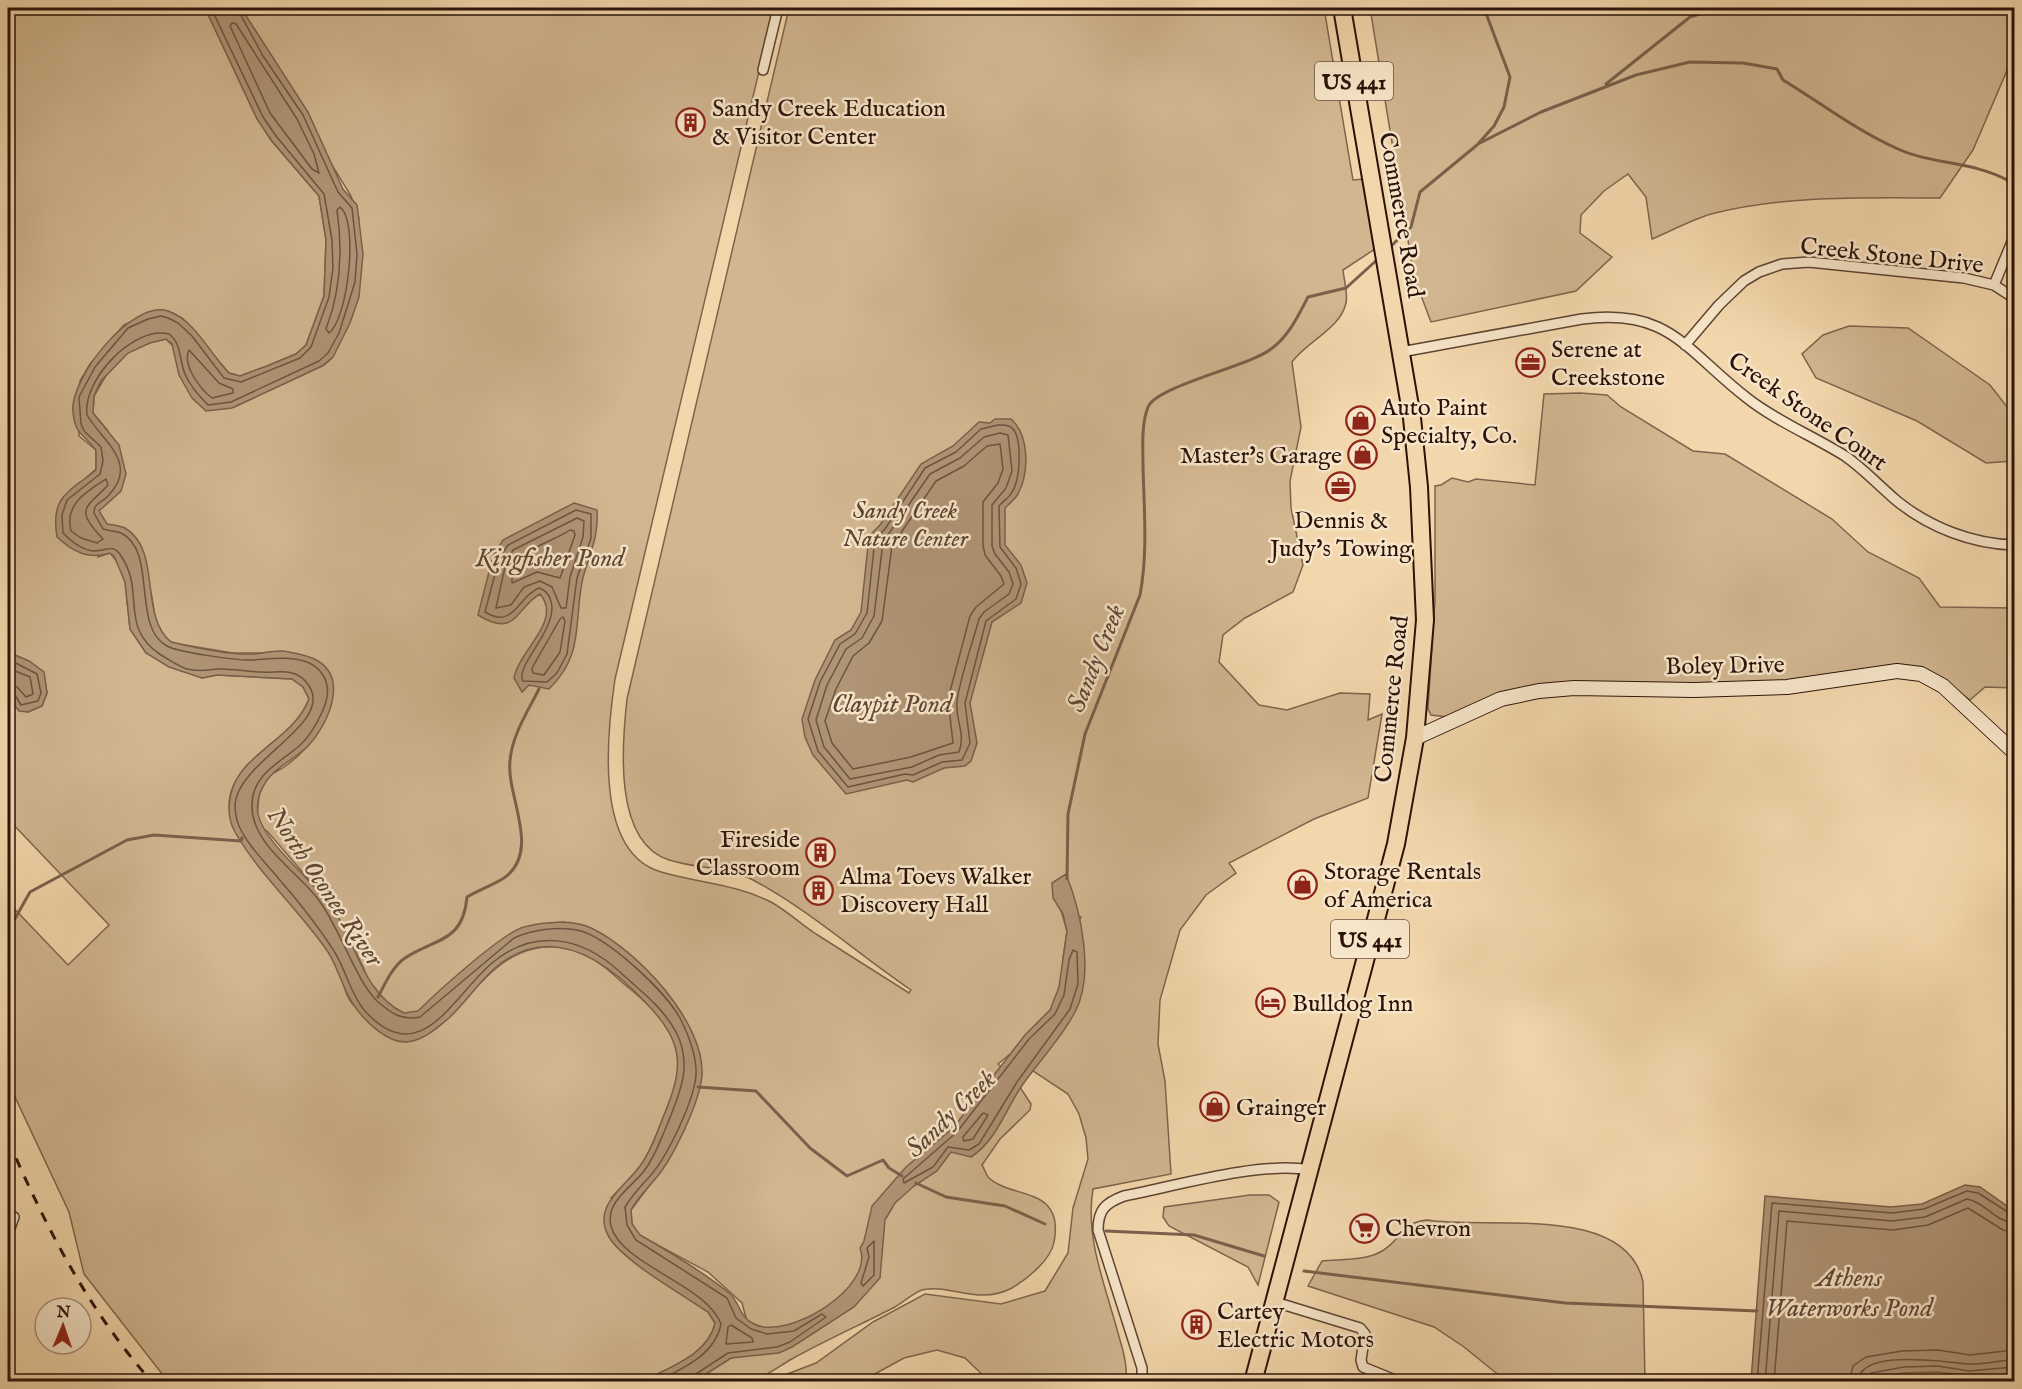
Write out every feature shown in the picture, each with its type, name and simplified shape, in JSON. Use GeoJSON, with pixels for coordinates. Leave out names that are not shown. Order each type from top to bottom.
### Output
{"type":"FeatureCollection","features":[{"type":"Feature","properties":{"kind":"highway","name":"Commerce Road"},"geometry":{"type":"LineString","coordinates":[[1253,1382],[1396,844],[1415,738],[1425,620],[1423,546],[1414,435],[1342,8]]}},
{"type":"Feature","properties":{"kind":"highway"},"geometry":{"type":"LineString","coordinates":[[1260,1357],[1264,1382]]}},
{"type":"Feature","properties":{"kind":"street"},"geometry":{"type":"LineString","coordinates":[[763,70],[778,8]]}},
{"type":"Feature","properties":{"kind":"street"},"geometry":{"type":"LineString","coordinates":[[1994,285],[2014,237]]}},
{"type":"Feature","properties":{"kind":"street","name":"Creek Stone Drive"},"geometry":{"type":"LineString","coordinates":[[1685,345],[1719,305],[1744,281],[1759,272],[1782,264],[1809,262],[1965,278],[1994,285],[2014,298]]}},
{"type":"Feature","properties":{"kind":"street","name":"Creek Stone Court"},"geometry":{"type":"LineString","coordinates":[[1401,352],[1611,316],[1644,320],[1662,328],[1685,345],[1746,398],[1844,456],[1912,512],[1962,536],[2014,544]]}},
{"type":"Feature","properties":{"kind":"street","name":"Boley Drive"},"geometry":{"type":"LineString","coordinates":[[1415,738],[1501,699],[1539,690],[1574,688],[1694,690],[1788,687],[1897,670],[1921,674],[1943,686],[2014,752]]}},
{"type":"Feature","properties":{"kind":"street"},"geometry":{"type":"LineString","coordinates":[[1142,1382],[1142,1368],[1098,1230],[1098,1219],[1105,1206],[1124,1196],[1261,1170],[1286,1166],[1309,1170]]}},
{"type":"Feature","properties":{"kind":"street"},"geometry":{"type":"LineString","coordinates":[[8,1234],[14,1217]]}},
{"type":"Feature","properties":{"kind":"street"},"geometry":{"type":"LineString","coordinates":[[1275,1302],[1360,1328],[1365,1334],[1361,1360],[1363,1367],[1400,1382]]}},
{"type":"Feature","properties":{"kind":"green space"},"geometry":{"type":"Polygon","coordinates":[[[8,8],[205,8],[258,119],[271,140],[319,196],[326,240],[324,296],[306,345],[296,354],[240,376],[229,373],[182,318],[161,310],[124,325],[90,364],[80,381],[79,436],[96,450],[96,469],[87,477],[98,557],[110,553],[119,564],[125,582],[130,629],[146,653],[202,678],[217,675],[292,679],[303,687],[309,699],[302,713],[237,778],[231,792],[230,812],[237,832],[250,853],[334,945],[347,995],[361,1012],[406,1042],[425,1034],[441,1023],[483,980],[514,956],[533,949],[556,947],[577,951],[597,961],[646,1002],[662,1020],[670,1034],[678,1059],[678,1071],[672,1096],[646,1157],[636,1172],[611,1198],[630,1258],[708,1312],[715,1323],[733,1337],[658,1381],[157,1381],[163,1375],[84,1274],[69,1212],[8,1082],[8,902],[68,965],[109,925],[8,819],[8,697],[14,706],[28,712],[42,706],[47,693],[45,683],[8,652],[8,8]]]}},
{"type":"Feature","properties":{"kind":"green space","name":"Sandy Creek Nature Center"},"geometry":{"type":"Polygon","coordinates":[[[236,8],[774,8],[615,679],[609,729],[610,788],[614,816],[624,841],[639,860],[661,872],[730,887],[771,902],[816,934],[909,993],[911,990],[814,918],[753,880],[732,872],[669,860],[651,850],[638,834],[625,790],[623,765],[627,699],[789,8],[1324,8],[1353,180],[1364,179],[1375,249],[1343,270],[1347,295],[1343,312],[1292,362],[1301,427],[1290,481],[1291,508],[1303,565],[1293,592],[1245,618],[1223,635],[1219,662],[1259,705],[1287,710],[1340,693],[1370,694],[1368,720],[1382,714],[1368,798],[1314,819],[1229,863],[1236,873],[1206,895],[1180,930],[1160,1000],[1158,1044],[1165,1081],[1171,1174],[1093,1189],[1091,1207],[1097,1259],[1124,1354],[1126,1381],[989,1381],[965,1358],[937,1350],[904,1358],[862,1381],[769,1381],[816,1363],[873,1322],[925,1294],[1001,1304],[1045,1291],[1068,1253],[1073,1208],[1088,1159],[1086,1138],[1079,1114],[1068,1094],[1009,1055],[998,1064],[1014,1078],[1031,1104],[1030,1110],[1000,1139],[982,1165],[988,1177],[998,1184],[1044,1202],[1052,1211],[1055,1224],[1054,1242],[1043,1262],[1018,1284],[999,1293],[976,1295],[943,1289],[922,1290],[895,1307],[755,1380],[695,1381],[753,1344],[742,1303],[708,1272],[639,1235],[632,1224],[631,1210],[652,1182],[698,1092],[702,1074],[666,991],[625,952],[564,922],[533,926],[433,1007],[396,1029],[377,1022],[364,969],[343,925],[328,902],[268,832],[256,824],[261,778],[284,767],[305,748],[321,726],[327,701],[264,653],[233,653],[171,642],[163,635],[156,622],[151,592],[103,523],[86,506],[108,431],[93,413],[94,396],[122,348],[166,339],[234,407],[324,365],[332,358],[359,218],[351,196],[236,8]],[[1060,907],[1067,931],[1063,958],[1081,917],[1060,907]]]}},
{"type":"Feature","properties":{"kind":"green space"},"geometry":{"type":"Polygon","coordinates":[[[1370,8],[2014,8],[2014,54],[1973,150],[1940,198],[1825,199],[1768,203],[1711,214],[1652,239],[1646,197],[1628,174],[1604,191],[1581,215],[1580,233],[1612,257],[1576,291],[1431,322],[1414,277],[1370,8]]]}},
{"type":"Feature","properties":{"kind":"green space"},"geometry":{"type":"Polygon","coordinates":[[[1849,326],[1908,328],[1990,385],[2008,408],[2014,424],[2013,461],[1986,463],[1917,421],[1816,378],[1802,354],[1823,335],[1849,326]]]}},
{"type":"Feature","properties":{"kind":"green space"},"geometry":{"type":"Polygon","coordinates":[[[1544,394],[1607,395],[1621,407],[1693,451],[1725,454],[1832,519],[1868,552],[1919,578],[1940,607],[2014,608],[2014,688],[1985,687],[1970,700],[1934,673],[1758,684],[1599,682],[1448,717],[1431,715],[1428,709],[1435,600],[1435,486],[1452,478],[1468,482],[1476,479],[1535,485],[1544,394]]]}},
{"type":"Feature","properties":{"kind":"green space"},"geometry":{"type":"Polygon","coordinates":[[[1250,1195],[1269,1195],[1279,1202],[1258,1285],[1248,1267],[1169,1226],[1163,1217],[1164,1207],[1250,1195]]]}},
{"type":"Feature","properties":{"kind":"green space"},"geometry":{"type":"Polygon","coordinates":[[[1427,1220],[1551,1225],[1583,1230],[1610,1240],[1631,1257],[1643,1282],[1645,1381],[1506,1381],[1464,1347],[1434,1327],[1308,1286],[1322,1261],[1361,1258],[1376,1254],[1394,1242],[1411,1224],[1427,1220]]]}},
{"type":"Feature","properties":{"kind":"water"},"geometry":{"type":"Polygon","coordinates":[[[205,8],[241,8],[308,112],[343,189],[357,205],[363,254],[359,297],[350,323],[333,357],[322,366],[232,408],[206,411],[192,398],[179,375],[172,344],[166,339],[128,353],[101,381],[94,396],[93,413],[119,445],[126,474],[121,491],[99,511],[107,524],[125,528],[137,538],[148,567],[155,616],[161,630],[171,642],[242,654],[283,651],[301,654],[318,661],[327,669],[334,691],[328,715],[309,745],[267,780],[259,796],[258,814],[269,837],[279,850],[334,910],[362,967],[379,994],[390,1005],[404,1013],[418,1011],[470,964],[501,940],[514,931],[540,924],[567,922],[584,925],[609,938],[628,952],[647,970],[680,1011],[700,1054],[702,1075],[685,1129],[663,1169],[631,1210],[632,1224],[640,1235],[686,1262],[729,1293],[749,1321],[769,1327],[787,1325],[806,1318],[842,1294],[854,1279],[861,1263],[860,1248],[864,1241],[872,1206],[906,1167],[953,1128],[1025,1035],[1050,1010],[1059,987],[1067,931],[1063,914],[1053,898],[1052,883],[1066,874],[1077,906],[1084,943],[1084,980],[1075,1012],[1021,1087],[987,1143],[971,1157],[951,1152],[937,1171],[914,1186],[895,1203],[885,1220],[880,1278],[854,1307],[779,1353],[731,1358],[695,1381],[643,1381],[696,1352],[711,1334],[715,1323],[708,1312],[654,1277],[627,1256],[609,1237],[605,1226],[604,1216],[607,1206],[647,1155],[669,1102],[677,1072],[675,1045],[669,1032],[646,1003],[613,973],[595,961],[576,952],[556,947],[536,948],[516,954],[495,968],[449,1018],[417,1040],[405,1042],[392,1039],[373,1027],[354,1005],[328,952],[244,847],[230,818],[230,798],[237,779],[245,767],[292,725],[302,713],[309,699],[303,687],[292,679],[217,675],[202,678],[169,667],[146,653],[130,629],[125,582],[114,556],[110,553],[95,556],[82,553],[69,547],[57,537],[56,512],[59,504],[70,490],[96,470],[96,450],[81,434],[74,420],[74,398],[92,362],[121,329],[137,317],[153,311],[168,311],[178,315],[194,330],[229,373],[240,376],[296,354],[306,345],[324,296],[326,240],[319,196],[271,140],[257,119],[205,8]]]}},
{"type":"Feature","properties":{"kind":"water","name":"Claypit Pond"},"geometry":{"type":"Polygon","coordinates":[[[995,419],[1011,419],[1022,435],[1026,455],[1022,485],[1017,496],[1005,508],[1005,545],[1021,565],[1027,583],[1021,603],[992,622],[970,703],[977,743],[971,761],[965,766],[944,768],[913,782],[907,780],[846,794],[813,755],[805,737],[802,719],[815,680],[835,640],[851,630],[861,612],[869,536],[880,525],[921,464],[953,446],[979,422],[990,423],[995,419]]]}},
{"type":"Feature","properties":{"kind":"water","name":"Kingfisher Pond"},"geometry":{"type":"Polygon","coordinates":[[[574,503],[597,510],[597,521],[595,539],[582,582],[573,651],[568,664],[549,689],[529,685],[522,692],[514,678],[517,667],[538,636],[546,615],[546,604],[540,594],[515,618],[501,624],[478,615],[493,556],[503,540],[574,503]]]}},
{"type":"Feature","properties":{"kind":"water"},"geometry":{"type":"Polygon","coordinates":[[[8,652],[29,661],[44,672],[47,693],[42,706],[28,712],[19,711],[8,697],[8,652]]]}},
{"type":"Feature","properties":{"kind":"water","name":"Athens Waterworks Pond"},"geometry":{"type":"Polygon","coordinates":[[[1965,1185],[1980,1187],[2014,1211],[2014,1373],[1983,1377],[1937,1372],[1904,1373],[1872,1378],[1868,1382],[1751,1381],[1765,1196],[1891,1207],[1922,1204],[1965,1185]]]}},
{"type":"Feature","properties":{"kind":"waterway","name":"Sandy Creek"},"geometry":{"type":"LineString","coordinates":[[1389,248],[1411,227],[1420,192],[1477,145],[1494,126],[1504,107],[1510,77],[1484,8]]}},
{"type":"Feature","properties":{"kind":"waterway"},"geometry":{"type":"LineString","coordinates":[[1606,84],[1690,17],[1719,8]]}},
{"type":"Feature","properties":{"kind":"waterway"},"geometry":{"type":"LineString","coordinates":[[1478,144],[1541,112],[1636,75],[1690,62],[1743,63],[1777,69],[1783,80],[1854,125],[1898,149],[1925,158],[1982,170],[2009,181]]}},
{"type":"Feature","properties":{"kind":"waterway","name":"Sandy Creek"},"geometry":{"type":"LineString","coordinates":[[1067,879],[1068,814],[1085,734],[1140,595],[1145,547],[1143,437],[1148,407],[1155,399],[1168,391],[1260,356],[1271,349],[1288,332],[1308,297],[1346,288],[1378,259]]}},
{"type":"Feature","properties":{"kind":"waterway","name":"North Oconee River"},"geometry":{"type":"LineString","coordinates":[[378,997],[389,976],[400,962],[454,931],[460,923],[467,897],[504,878],[515,867],[522,838],[510,775],[511,751],[517,733],[539,689]]}},
{"type":"Feature","properties":{"kind":"waterway"},"geometry":{"type":"LineString","coordinates":[[8,931],[30,892],[127,840],[154,835],[241,841],[242,838]]}},
{"type":"Feature","properties":{"kind":"waterway"},"geometry":{"type":"LineString","coordinates":[[698,1087],[756,1091],[810,1148],[847,1176],[883,1160],[889,1168],[902,1176]]}},
{"type":"Feature","properties":{"kind":"waterway"},"geometry":{"type":"LineString","coordinates":[[916,1183],[946,1197],[1005,1206],[1045,1224]]}},
{"type":"Feature","properties":{"kind":"waterway"},"geometry":{"type":"LineString","coordinates":[[1106,1231],[1194,1235],[1264,1256]]}},
{"type":"Feature","properties":{"kind":"waterway"},"geometry":{"type":"LineString","coordinates":[[1304,1271],[1565,1303],[1757,1311]]}},
{"type":"Feature","properties":{"kind":"railway"},"geometry":{"type":"LineString","coordinates":[[8,1140],[70,1267],[108,1326],[152,1382]]}},
{"type":"Feature","properties":{"kind":"place","name":"Sandy Creek Education & Visitor Center"},"geometry":{"type":"Point","coordinates":[691,122]}},
{"type":"Feature","properties":{"kind":"place","name":"Serene at Creekstone"},"geometry":{"type":"Point","coordinates":[1530,363]}},
{"type":"Feature","properties":{"kind":"place","name":"Auto Paint Specialty, Co."},"geometry":{"type":"Point","coordinates":[1360,421]}},
{"type":"Feature","properties":{"kind":"place","name":"Master's Garage"},"geometry":{"type":"Point","coordinates":[1363,455]}},
{"type":"Feature","properties":{"kind":"place","name":"Dennis & Judy's Towing"},"geometry":{"type":"Point","coordinates":[1341,487]}},
{"type":"Feature","properties":{"kind":"place","name":"Fireside Classroom"},"geometry":{"type":"Point","coordinates":[821,853]}},
{"type":"Feature","properties":{"kind":"place","name":"Storage Rentals of America"},"geometry":{"type":"Point","coordinates":[1303,885]}},
{"type":"Feature","properties":{"kind":"place","name":"Alma Toevs Walker Discovery Hall"},"geometry":{"type":"Point","coordinates":[819,890]}},
{"type":"Feature","properties":{"kind":"place","name":"Bulldog Inn"},"geometry":{"type":"Point","coordinates":[1271,1003]}},
{"type":"Feature","properties":{"kind":"place","name":"Grainger"},"geometry":{"type":"Point","coordinates":[1215,1107]}},
{"type":"Feature","properties":{"kind":"place","name":"Chevron"},"geometry":{"type":"Point","coordinates":[1364,1228]}},
{"type":"Feature","properties":{"kind":"place","name":"Cartey Electric Motors"},"geometry":{"type":"Point","coordinates":[1196,1325]}}]}
